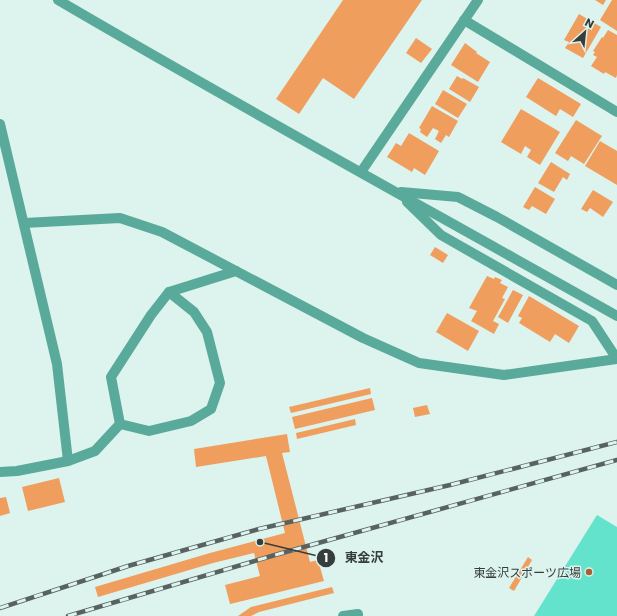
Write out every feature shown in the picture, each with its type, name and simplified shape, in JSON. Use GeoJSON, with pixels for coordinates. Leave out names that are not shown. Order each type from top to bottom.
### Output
{"type":"FeatureCollection","features":[{"type":"Feature","properties":{"kind":"street"},"geometry":{"type":"LineString","coordinates":[[58,0],[177,70],[617,316]]}},
{"type":"Feature","properties":{"kind":"street"},"geometry":{"type":"LineString","coordinates":[[361,172],[478,0]]}},
{"type":"Feature","properties":{"kind":"street"},"geometry":{"type":"LineString","coordinates":[[464,20],[617,112]]}},
{"type":"Feature","properties":{"kind":"street"},"geometry":{"type":"LineString","coordinates":[[0,124],[57,364],[68,461]]}},
{"type":"Feature","properties":{"kind":"street"},"geometry":{"type":"LineString","coordinates":[[397,192],[458,197],[497,217],[617,285]]}},
{"type":"Feature","properties":{"kind":"street"},"geometry":{"type":"LineString","coordinates":[[24,223],[120,218],[162,232],[363,338],[419,363],[504,375],[617,359],[592,321],[441,235],[397,192]]}},
{"type":"Feature","properties":{"kind":"street"},"geometry":{"type":"LineString","coordinates":[[120,424],[110,377],[151,315],[169,292],[236,271]]}},
{"type":"Feature","properties":{"kind":"street"},"geometry":{"type":"LineString","coordinates":[[120,424],[149,431],[191,422],[211,409],[220,383],[207,332],[194,312],[169,292]]}},
{"type":"Feature","properties":{"kind":"street"},"geometry":{"type":"LineString","coordinates":[[0,472],[17,471],[68,461],[95,452],[120,424]]}},
{"type":"Feature","properties":{"kind":"street"},"geometry":{"type":"LineString","coordinates":[[343,616],[358,614],[358,616]]}},
{"type":"Feature","properties":{"kind":"green space","name":"東金沢スポーツ広場"},"geometry":{"type":"Polygon","coordinates":[[[597,515],[617,527],[617,616],[534,616],[597,515]]]}},
{"type":"Feature","properties":{"kind":"building"},"geometry":{"type":"Polygon","coordinates":[[[343,0],[422,0],[354,99],[323,78],[299,114],[276,99],[343,0]]]}},
{"type":"Feature","properties":{"kind":"building"},"geometry":{"type":"Polygon","coordinates":[[[595,0],[606,0],[603,5],[595,0]]]}},
{"type":"Feature","properties":{"kind":"building"},"geometry":{"type":"Polygon","coordinates":[[[612,0],[617,0],[617,31],[600,20],[612,0]]]}},
{"type":"Feature","properties":{"kind":"building"},"geometry":{"type":"Polygon","coordinates":[[[579,14],[601,27],[583,58],[565,48],[569,42],[564,40],[579,14]]]}},
{"type":"Feature","properties":{"kind":"building"},"geometry":{"type":"Polygon","coordinates":[[[608,30],[617,35],[616,78],[605,72],[604,74],[591,66],[597,57],[593,55],[595,52],[593,51],[608,30]]]}},
{"type":"Feature","properties":{"kind":"building"},"geometry":{"type":"Polygon","coordinates":[[[416,38],[432,49],[421,63],[406,53],[416,38]]]}},
{"type":"Feature","properties":{"kind":"building"},"geometry":{"type":"Polygon","coordinates":[[[465,43],[477,52],[476,53],[490,62],[478,82],[451,65],[465,43]]]}},
{"type":"Feature","properties":{"kind":"building"},"geometry":{"type":"Polygon","coordinates":[[[457,76],[479,87],[470,102],[449,89],[457,76]]]}},
{"type":"Feature","properties":{"kind":"building"},"geometry":{"type":"Polygon","coordinates":[[[538,78],[581,104],[573,117],[560,109],[556,116],[526,97],[538,78]]]}},
{"type":"Feature","properties":{"kind":"building"},"geometry":{"type":"Polygon","coordinates":[[[443,90],[467,104],[458,118],[435,104],[443,90]]]}},
{"type":"Feature","properties":{"kind":"building"},"geometry":{"type":"Polygon","coordinates":[[[432,106],[458,121],[449,137],[446,135],[441,143],[435,139],[439,131],[433,128],[427,137],[420,132],[421,129],[419,128],[432,106]]]}},
{"type":"Feature","properties":{"kind":"building"},"geometry":{"type":"Polygon","coordinates":[[[521,109],[560,132],[540,165],[527,157],[531,150],[525,146],[521,154],[501,142],[521,109]]]}},
{"type":"Feature","properties":{"kind":"building"},"geometry":{"type":"Polygon","coordinates":[[[576,120],[602,136],[584,164],[571,156],[568,161],[555,153],[576,120]]]}},
{"type":"Feature","properties":{"kind":"building"},"geometry":{"type":"Polygon","coordinates":[[[409,133],[439,151],[425,175],[414,168],[412,172],[387,157],[396,143],[401,146],[409,133]]]}},
{"type":"Feature","properties":{"kind":"building"},"geometry":{"type":"Polygon","coordinates":[[[600,141],[617,151],[617,185],[585,166],[600,141]]]}},
{"type":"Feature","properties":{"kind":"building"},"geometry":{"type":"Polygon","coordinates":[[[551,162],[570,174],[567,180],[563,177],[554,192],[538,183],[551,162]]]}},
{"type":"Feature","properties":{"kind":"building"},"geometry":{"type":"Polygon","coordinates":[[[535,187],[555,199],[546,214],[532,206],[529,210],[523,207],[535,187]]]}},
{"type":"Feature","properties":{"kind":"building"},"geometry":{"type":"Polygon","coordinates":[[[593,190],[613,202],[603,217],[590,208],[587,212],[581,209],[593,190]]]}},
{"type":"Feature","properties":{"kind":"building"},"geometry":{"type":"Polygon","coordinates":[[[435,247],[448,255],[443,263],[430,255],[435,247]]]}},
{"type":"Feature","properties":{"kind":"building"},"geometry":{"type":"Polygon","coordinates":[[[487,276],[502,280],[500,283],[508,287],[502,298],[505,299],[493,321],[499,324],[494,334],[471,321],[477,311],[469,308],[487,276]]]}},
{"type":"Feature","properties":{"kind":"building"},"geometry":{"type":"Polygon","coordinates":[[[513,290],[523,295],[508,323],[498,317],[513,290]]]}},
{"type":"Feature","properties":{"kind":"building"},"geometry":{"type":"Polygon","coordinates":[[[529,296],[579,326],[569,343],[555,334],[550,342],[519,323],[522,318],[518,316],[529,296]]]}},
{"type":"Feature","properties":{"kind":"building"},"geometry":{"type":"Polygon","coordinates":[[[447,313],[479,331],[468,351],[436,332],[447,313]]]}},
{"type":"Feature","properties":{"kind":"building"},"geometry":{"type":"Polygon","coordinates":[[[370,388],[371,394],[291,413],[289,407],[370,388]]]}},
{"type":"Feature","properties":{"kind":"building"},"geometry":{"type":"Polygon","coordinates":[[[372,398],[375,410],[295,429],[292,417],[372,398]]]}},
{"type":"Feature","properties":{"kind":"building"},"geometry":{"type":"Polygon","coordinates":[[[427,405],[430,414],[415,417],[413,408],[427,405]]]}},
{"type":"Feature","properties":{"kind":"building"},"geometry":{"type":"Polygon","coordinates":[[[355,419],[356,425],[297,439],[296,433],[355,419]]]}},
{"type":"Feature","properties":{"kind":"building"},"geometry":{"type":"Polygon","coordinates":[[[287,434],[290,452],[282,453],[310,562],[318,560],[324,581],[230,604],[225,585],[260,576],[254,553],[213,563],[98,597],[95,587],[210,553],[285,533],[266,456],[196,467],[194,449],[287,434]]]}},
{"type":"Feature","properties":{"kind":"building"},"geometry":{"type":"Polygon","coordinates":[[[59,478],[65,502],[28,511],[22,487],[59,478]]]}},
{"type":"Feature","properties":{"kind":"building"},"geometry":{"type":"Polygon","coordinates":[[[6,497],[10,513],[0,516],[0,498],[6,497]]]}},
{"type":"Feature","properties":{"kind":"building"},"geometry":{"type":"Polygon","coordinates":[[[528,557],[532,560],[514,591],[509,588],[528,557]]]}},
{"type":"Feature","properties":{"kind":"building"},"geometry":{"type":"Polygon","coordinates":[[[332,587],[334,593],[259,612],[251,616],[238,616],[251,607],[332,587]]]}},
{"type":"Feature","properties":{"kind":"railway"},"geometry":{"type":"LineString","coordinates":[[0,608],[128,566],[259,529],[450,485],[617,442]]}},
{"type":"Feature","properties":{"kind":"railway"},"geometry":{"type":"LineString","coordinates":[[68,616],[275,555],[617,460]]}},
{"type":"Feature","properties":{"kind":"place","name":"東金沢"},"geometry":{"type":"Point","coordinates":[260,542]}},
{"type":"Feature","properties":{"kind":"place","name":"東金沢スポーツ広場"},"geometry":{"type":"Point","coordinates":[589,572]}}]}
